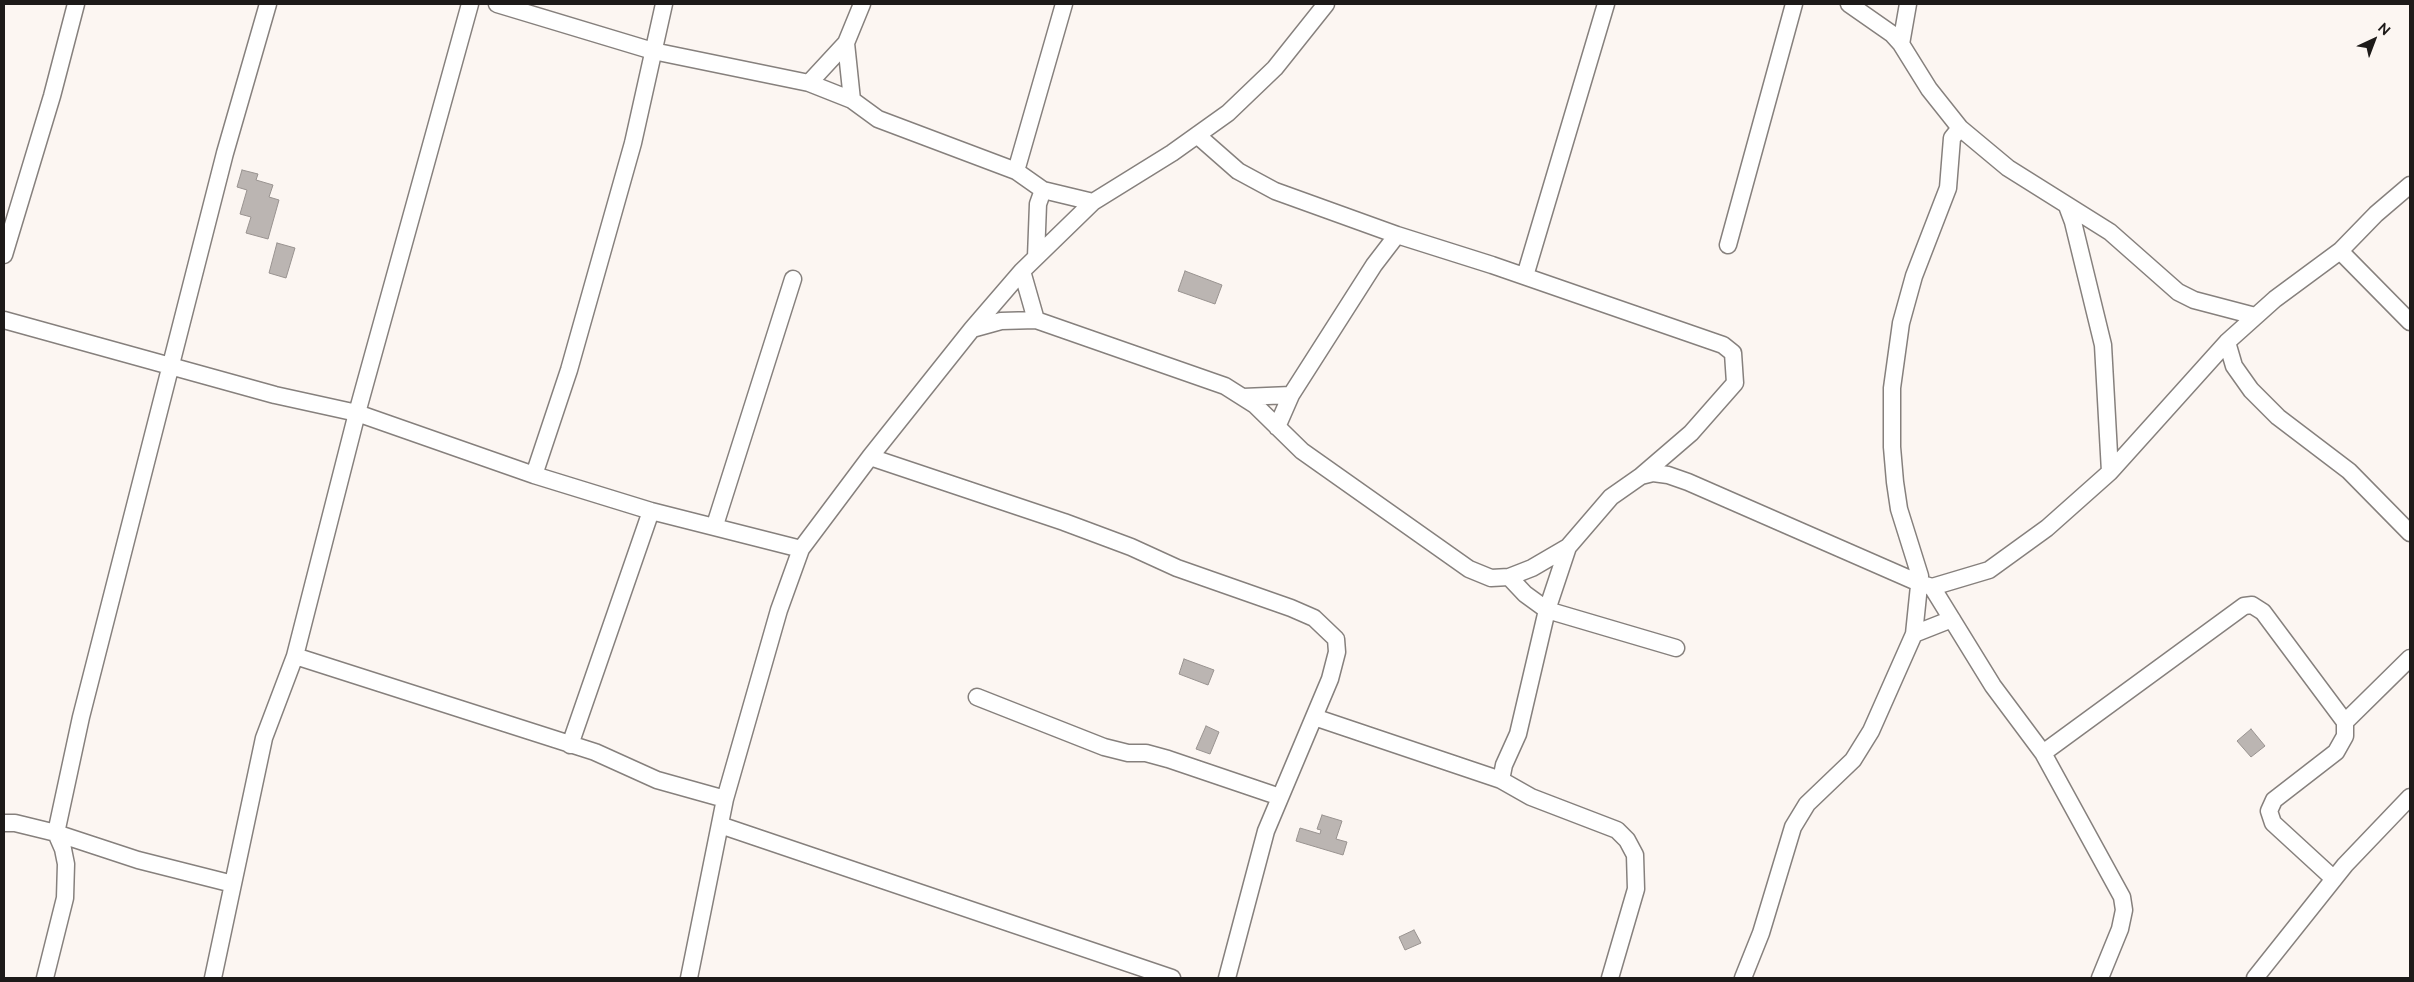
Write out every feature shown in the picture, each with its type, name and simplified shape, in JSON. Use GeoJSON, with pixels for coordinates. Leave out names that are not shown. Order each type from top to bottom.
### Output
{"type":"FeatureCollection","features":[{"type":"Feature","properties":{"kind":"street"},"geometry":{"type":"LineString","coordinates":[[4,255],[52,96],[76,4]]}},
{"type":"Feature","properties":{"kind":"street"},"geometry":{"type":"LineString","coordinates":[[44,978],[65,898],[66,864],[56,833],[84,708],[225,153],[268,4]]}},
{"type":"Feature","properties":{"kind":"street"},"geometry":{"type":"LineString","coordinates":[[213,978],[264,738],[295,656],[357,414],[470,4]]}},
{"type":"Feature","properties":{"kind":"street"},"geometry":{"type":"LineString","coordinates":[[497,4],[653,51],[764,76],[809,83],[852,100],[878,119],[1016,171],[1043,190],[1093,202]]}},
{"type":"Feature","properties":{"kind":"street"},"geometry":{"type":"LineString","coordinates":[[534,475],[572,361],[633,143],[664,4]]}},
{"type":"Feature","properties":{"kind":"street"},"geometry":{"type":"LineString","coordinates":[[809,83],[846,43],[862,4]]}},
{"type":"Feature","properties":{"kind":"street"},"geometry":{"type":"LineString","coordinates":[[1016,171],[1064,4]]}},
{"type":"Feature","properties":{"kind":"street"},"geometry":{"type":"LineString","coordinates":[[689,978],[725,800],[778,610],[801,549],[870,457],[972,329],[1022,271],[1093,202],[1172,153],[1228,113],[1275,68],[1326,4]]}},
{"type":"Feature","properties":{"kind":"street"},"geometry":{"type":"LineString","coordinates":[[1525,276],[1606,4]]}},
{"type":"Feature","properties":{"kind":"street"},"geometry":{"type":"LineString","coordinates":[[1728,245],[1794,4]]}},
{"type":"Feature","properties":{"kind":"street"},"geometry":{"type":"LineString","coordinates":[[1849,4],[1892,34],[1901,44],[1928,89],[1960,128],[2008,168],[2110,232],[2178,292],[2194,300],[2255,316]]}},
{"type":"Feature","properties":{"kind":"street"},"geometry":{"type":"LineString","coordinates":[[1901,44],[1908,4]]}},
{"type":"Feature","properties":{"kind":"street"},"geometry":{"type":"LineString","coordinates":[[846,43],[852,100]]}},
{"type":"Feature","properties":{"kind":"street"},"geometry":{"type":"LineString","coordinates":[[1960,128],[1952,138],[1948,188],[1914,276],[1901,322],[1892,388],[1892,447],[1895,482],[1902,517],[1918,567],[1926,585],[1952,619],[1993,686],[2043,753],[2122,897],[2124,910],[2120,928],[2100,978]]}},
{"type":"Feature","properties":{"kind":"street"},"geometry":{"type":"LineString","coordinates":[[972,329],[1001,321],[1036,320],[1224,386],[1244,397],[1302,450],[1469,569],[1491,578],[1509,576],[1532,568],[1568,547],[1612,497],[1641,476],[1691,433],[1735,383],[1733,353],[1723,345],[1525,276],[1397,235],[1275,191],[1238,171],[1197,135]]}},
{"type":"Feature","properties":{"kind":"street"},"geometry":{"type":"LineString","coordinates":[[1641,476],[1653,473],[1668,475],[1688,482],[1926,585],[1989,570],[2047,528],[2110,472],[2227,342],[2255,316],[2340,251],[2376,214],[2410,185]]}},
{"type":"Feature","properties":{"kind":"street"},"geometry":{"type":"LineString","coordinates":[[1036,258],[1038,204],[1043,190]]}},
{"type":"Feature","properties":{"kind":"street"},"geometry":{"type":"LineString","coordinates":[[2066,206],[2073,222],[2103,344],[2110,472]]}},
{"type":"Feature","properties":{"kind":"street"},"geometry":{"type":"LineString","coordinates":[[1277,427],[1291,395],[1374,265],[1397,235]]}},
{"type":"Feature","properties":{"kind":"street"},"geometry":{"type":"LineString","coordinates":[[2340,251],[2410,322]]}},
{"type":"Feature","properties":{"kind":"street"},"geometry":{"type":"LineString","coordinates":[[1022,271],[1036,320]]}},
{"type":"Feature","properties":{"kind":"street"},"geometry":{"type":"LineString","coordinates":[[715,525],[793,279]]}},
{"type":"Feature","properties":{"kind":"street"},"geometry":{"type":"LineString","coordinates":[[4,320],[275,395],[357,414],[534,475],[650,511],[715,525],[801,549]]}},
{"type":"Feature","properties":{"kind":"street"},"geometry":{"type":"LineString","coordinates":[[2227,342],[2234,366],[2251,390],[2278,417],[2349,471],[2410,533]]}},
{"type":"Feature","properties":{"kind":"street"},"geometry":{"type":"LineString","coordinates":[[1244,397],[1291,395]]}},
{"type":"Feature","properties":{"kind":"street"},"geometry":{"type":"LineString","coordinates":[[870,457],[1064,522],[1131,547],[1177,568],[1314,618],[1336,639],[1337,652],[1330,679],[1266,831],[1227,978]]}},
{"type":"Feature","properties":{"kind":"street"},"geometry":{"type":"LineString","coordinates":[[570,744],[650,511]]}},
{"type":"Feature","properties":{"kind":"street"},"geometry":{"type":"LineString","coordinates":[[1501,780],[1504,765],[1518,734],[1547,610],[1568,547]]}},
{"type":"Feature","properties":{"kind":"street"},"geometry":{"type":"LineString","coordinates":[[1509,576],[1525,594],[1547,610],[1676,648]]}},
{"type":"Feature","properties":{"kind":"street"},"geometry":{"type":"LineString","coordinates":[[1743,978],[1761,933],[1793,828],[1807,804],[1853,760],[1871,731],[1914,634],[1926,585]]}},
{"type":"Feature","properties":{"kind":"street"},"geometry":{"type":"LineString","coordinates":[[2043,753],[2244,606],[2252,605],[2262,612],[2345,722],[2345,736],[2336,752],[2274,800],[2269,811],[2273,823],[2334,879]]}},
{"type":"Feature","properties":{"kind":"street"},"geometry":{"type":"LineString","coordinates":[[1914,634],[1952,619]]}},
{"type":"Feature","properties":{"kind":"street"},"geometry":{"type":"LineString","coordinates":[[295,656],[595,752],[657,780],[725,800]]}},
{"type":"Feature","properties":{"kind":"street"},"geometry":{"type":"LineString","coordinates":[[2345,722],[2410,658]]}},
{"type":"Feature","properties":{"kind":"street"},"geometry":{"type":"LineString","coordinates":[[977,697],[1104,747],[1168,759],[1280,797]]}},
{"type":"Feature","properties":{"kind":"street"},"geometry":{"type":"LineString","coordinates":[[1314,717],[1501,780],[1531,797],[1617,830],[1627,840],[1635,855],[1636,889],[1610,978]]}},
{"type":"Feature","properties":{"kind":"street"},"geometry":{"type":"LineString","coordinates":[[2255,978],[2334,879],[2410,797]]}},
{"type":"Feature","properties":{"kind":"street"},"geometry":{"type":"LineString","coordinates":[[4,823],[15,823],[56,833],[78,842],[138,860],[233,884]]}},
{"type":"Feature","properties":{"kind":"street"},"geometry":{"type":"LineString","coordinates":[[720,825],[1172,978]]}},
{"type":"Feature","properties":{"kind":"building"},"geometry":{"type":"Polygon","coordinates":[[[242,170],[258,174],[256,180],[273,185],[269,197],[279,200],[268,239],[246,233],[251,217],[240,214],[247,190],[237,187],[242,170]]]}},
{"type":"Feature","properties":{"kind":"building"},"geometry":{"type":"Polygon","coordinates":[[[277,243],[295,248],[286,278],[269,273],[277,243]]]}},
{"type":"Feature","properties":{"kind":"building"},"geometry":{"type":"Polygon","coordinates":[[[1185,271],[1222,285],[1215,304],[1178,291],[1185,271]]]}},
{"type":"Feature","properties":{"kind":"building"},"geometry":{"type":"Polygon","coordinates":[[[1184,659],[1214,670],[1208,685],[1179,674],[1184,659]]]}},
{"type":"Feature","properties":{"kind":"building"},"geometry":{"type":"Polygon","coordinates":[[[1206,726],[1219,732],[1210,754],[1196,749],[1206,726]]]}},
{"type":"Feature","properties":{"kind":"building"},"geometry":{"type":"Polygon","coordinates":[[[2251,729],[2265,746],[2251,757],[2237,741],[2251,729]]]}},
{"type":"Feature","properties":{"kind":"building"},"geometry":{"type":"Polygon","coordinates":[[[1322,815],[1342,821],[1336,839],[1347,842],[1343,855],[1296,841],[1300,828],[1320,834],[1321,830],[1317,829],[1322,815]]]}},
{"type":"Feature","properties":{"kind":"building"},"geometry":{"type":"Polygon","coordinates":[[[1414,930],[1421,943],[1405,950],[1399,937],[1414,930]]]}}]}
